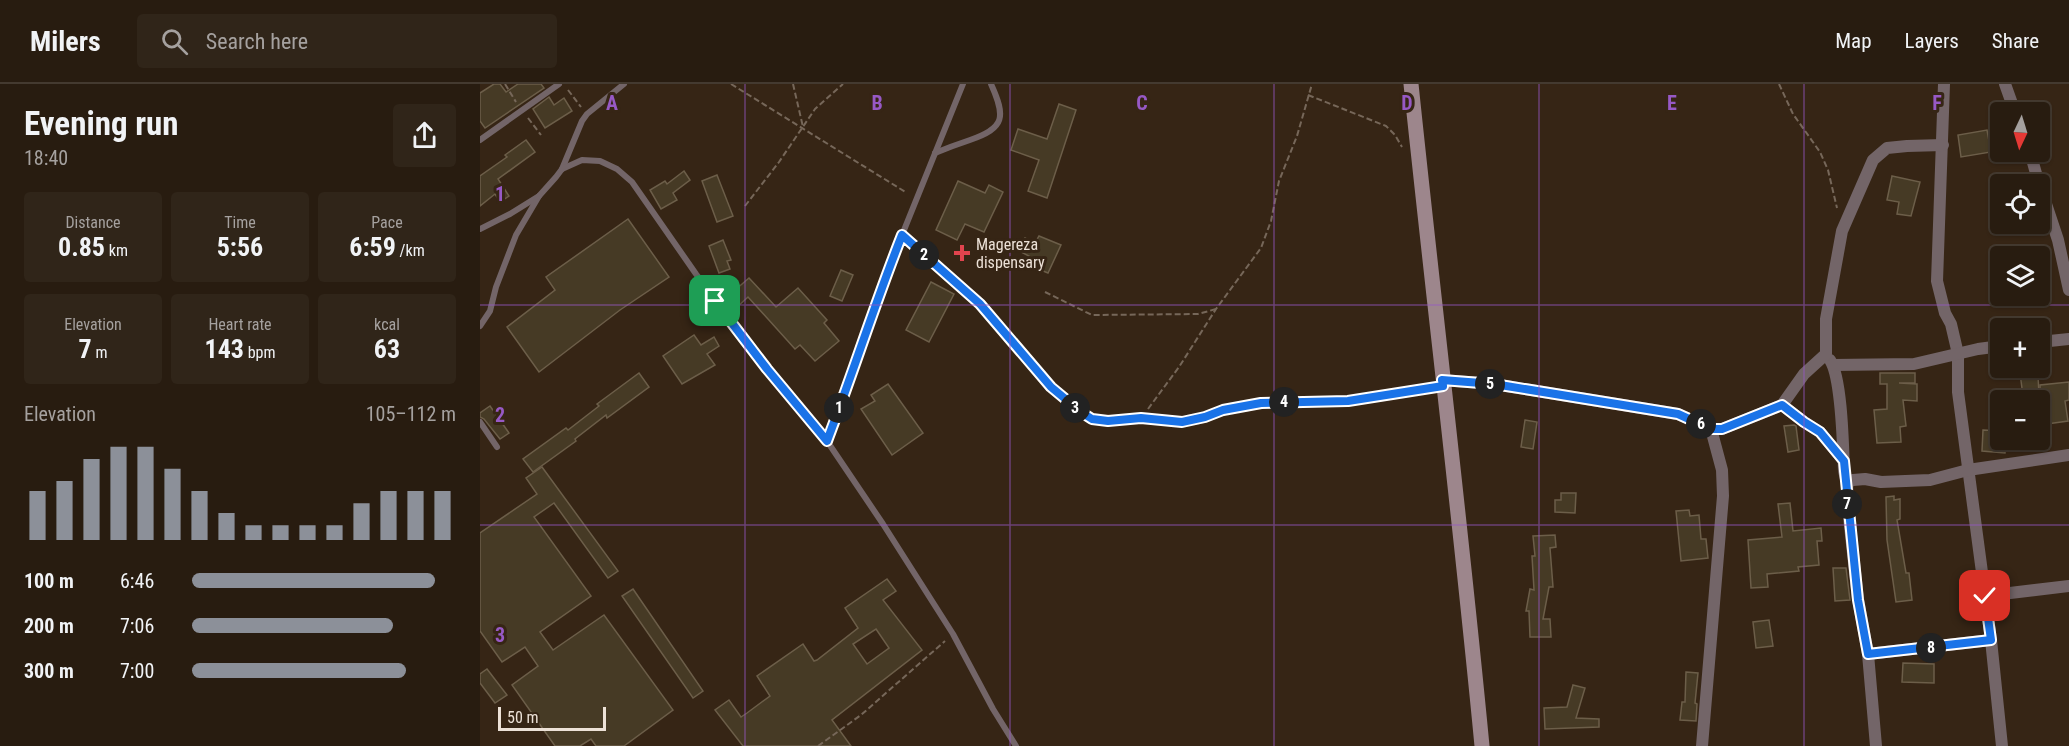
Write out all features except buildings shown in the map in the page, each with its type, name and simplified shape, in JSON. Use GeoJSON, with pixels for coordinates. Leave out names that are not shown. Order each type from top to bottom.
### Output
{"type":"FeatureCollection","features":[{"type":"Feature","properties":{"kind":"street"},"geometry":{"type":"LineString","coordinates":[[1411,84],[1482,746]]}},
{"type":"Feature","properties":{"kind":"street"},"geometry":{"type":"LineString","coordinates":[[1944,84],[1937,281],[1958,354],[1958,392],[1991,640],[2002,746]]}},
{"type":"Feature","properties":{"kind":"street"},"geometry":{"type":"LineString","coordinates":[[2005,84],[2011,102]]}},
{"type":"Feature","properties":{"kind":"street"},"geometry":{"type":"LineString","coordinates":[[1876,746],[1868,654],[1857,591],[1848,508],[1839,385],[1833,365],[1826,354],[1828,310],[1842,231],[1873,160],[1887,148],[1943,146]]}},
{"type":"Feature","properties":{"kind":"street"},"geometry":{"type":"LineString","coordinates":[[2050,216],[2069,290]]}},
{"type":"Feature","properties":{"kind":"street"},"geometry":{"type":"LineString","coordinates":[[2050,341],[2069,339]]}},
{"type":"Feature","properties":{"kind":"street"},"geometry":{"type":"LineString","coordinates":[[1833,365],[1914,364],[1990,348]]}},
{"type":"Feature","properties":{"kind":"street"},"geometry":{"type":"LineString","coordinates":[[1442,383],[1494,384],[1678,414],[1711,429],[1722,429],[1782,405],[1804,374],[1826,354]]}},
{"type":"Feature","properties":{"kind":"street"},"geometry":{"type":"LineString","coordinates":[[1782,405],[1820,432],[1844,461]]}},
{"type":"Feature","properties":{"kind":"street"},"geometry":{"type":"LineString","coordinates":[[1702,746],[1723,496],[1722,470],[1711,429]]}},
{"type":"Feature","properties":{"kind":"street"},"geometry":{"type":"LineString","coordinates":[[1847,483],[1865,479],[1891,482],[1930,480],[1968,470],[2069,455]]}},
{"type":"Feature","properties":{"kind":"street"},"geometry":{"type":"LineString","coordinates":[[1985,596],[2069,586]]}},
{"type":"Feature","properties":{"kind":"street"},"geometry":{"type":"LineString","coordinates":[[1868,654],[1991,640]]}},
{"type":"Feature","properties":{"kind":"lane"},"geometry":{"type":"LineString","coordinates":[[480,140],[559,84]]}},
{"type":"Feature","properties":{"kind":"lane"},"geometry":{"type":"LineString","coordinates":[[480,326],[490,311],[496,287],[516,235],[539,196],[562,169],[577,131],[587,114],[624,84]]}},
{"type":"Feature","properties":{"kind":"lane"},"geometry":{"type":"LineString","coordinates":[[827,441],[848,386],[875,302],[963,84]]}},
{"type":"Feature","properties":{"kind":"lane"},"geometry":{"type":"LineString","coordinates":[[935,153],[988,134],[998,125],[999,107],[991,84]]}},
{"type":"Feature","properties":{"kind":"lane"},"geometry":{"type":"LineString","coordinates":[[562,169],[582,160],[600,161],[617,169],[632,182],[709,292],[767,369],[827,441],[953,634],[993,709],[1016,746]]}},
{"type":"Feature","properties":{"kind":"lane"},"geometry":{"type":"LineString","coordinates":[[480,229],[539,196]]}},
{"type":"Feature","properties":{"kind":"lane"},"geometry":{"type":"LineString","coordinates":[[902,235],[980,304],[1038,373],[1081,412],[1100,421],[1141,418],[1189,421],[1223,410],[1261,403],[1348,401],[1442,383]]}},
{"type":"Feature","properties":{"kind":"lane"},"geometry":{"type":"LineString","coordinates":[[480,422],[497,447]]}},
{"type":"Feature","properties":{"kind":"path"},"geometry":{"type":"LineString","coordinates":[[564,84],[587,114]]}},
{"type":"Feature","properties":{"kind":"path"},"geometry":{"type":"LineString","coordinates":[[731,84],[916,199]]}},
{"type":"Feature","properties":{"kind":"path"},"geometry":{"type":"LineString","coordinates":[[793,84],[803,127]]}},
{"type":"Feature","properties":{"kind":"path"},"geometry":{"type":"LineString","coordinates":[[745,206],[815,109],[843,84]]}},
{"type":"Feature","properties":{"kind":"path"},"geometry":{"type":"LineString","coordinates":[[1141,418],[1186,357],[1216,309],[1250,265],[1267,236],[1279,181],[1297,136],[1312,84]]}},
{"type":"Feature","properties":{"kind":"path"},"geometry":{"type":"LineString","coordinates":[[1779,84],[1793,114],[1820,152],[1832,184],[1842,231]]}},
{"type":"Feature","properties":{"kind":"path"},"geometry":{"type":"LineString","coordinates":[[1308,95],[1386,126],[1395,135],[1405,152]]}},
{"type":"Feature","properties":{"kind":"path"},"geometry":{"type":"LineString","coordinates":[[1045,292],[1092,315],[1198,314],[1216,309]]}},
{"type":"Feature","properties":{"kind":"path"},"geometry":{"type":"LineString","coordinates":[[818,746],[861,716],[953,634]]}},
{"type":"Feature","properties":{"kind":"place","name":"Magereza dispensary"},"geometry":{"type":"Point","coordinates":[962,253]}},
{"type":"Feature","properties":{"kind":"route"},"geometry":{"type":"LineString","coordinates":[[715,301],[767,369],[827,441],[848,386],[875,302],[902,235],[980,304],[1051,387],[1088,417],[1100,421],[1134,418],[1182,422],[1223,410],[1261,403],[1329,403],[1365,399],[1443,386],[1442,380],[1494,384],[1678,414],[1711,429],[1722,429],[1782,405],[1820,432],[1844,461],[1858,600],[1868,654],[1991,640],[1985,596]]}}]}
